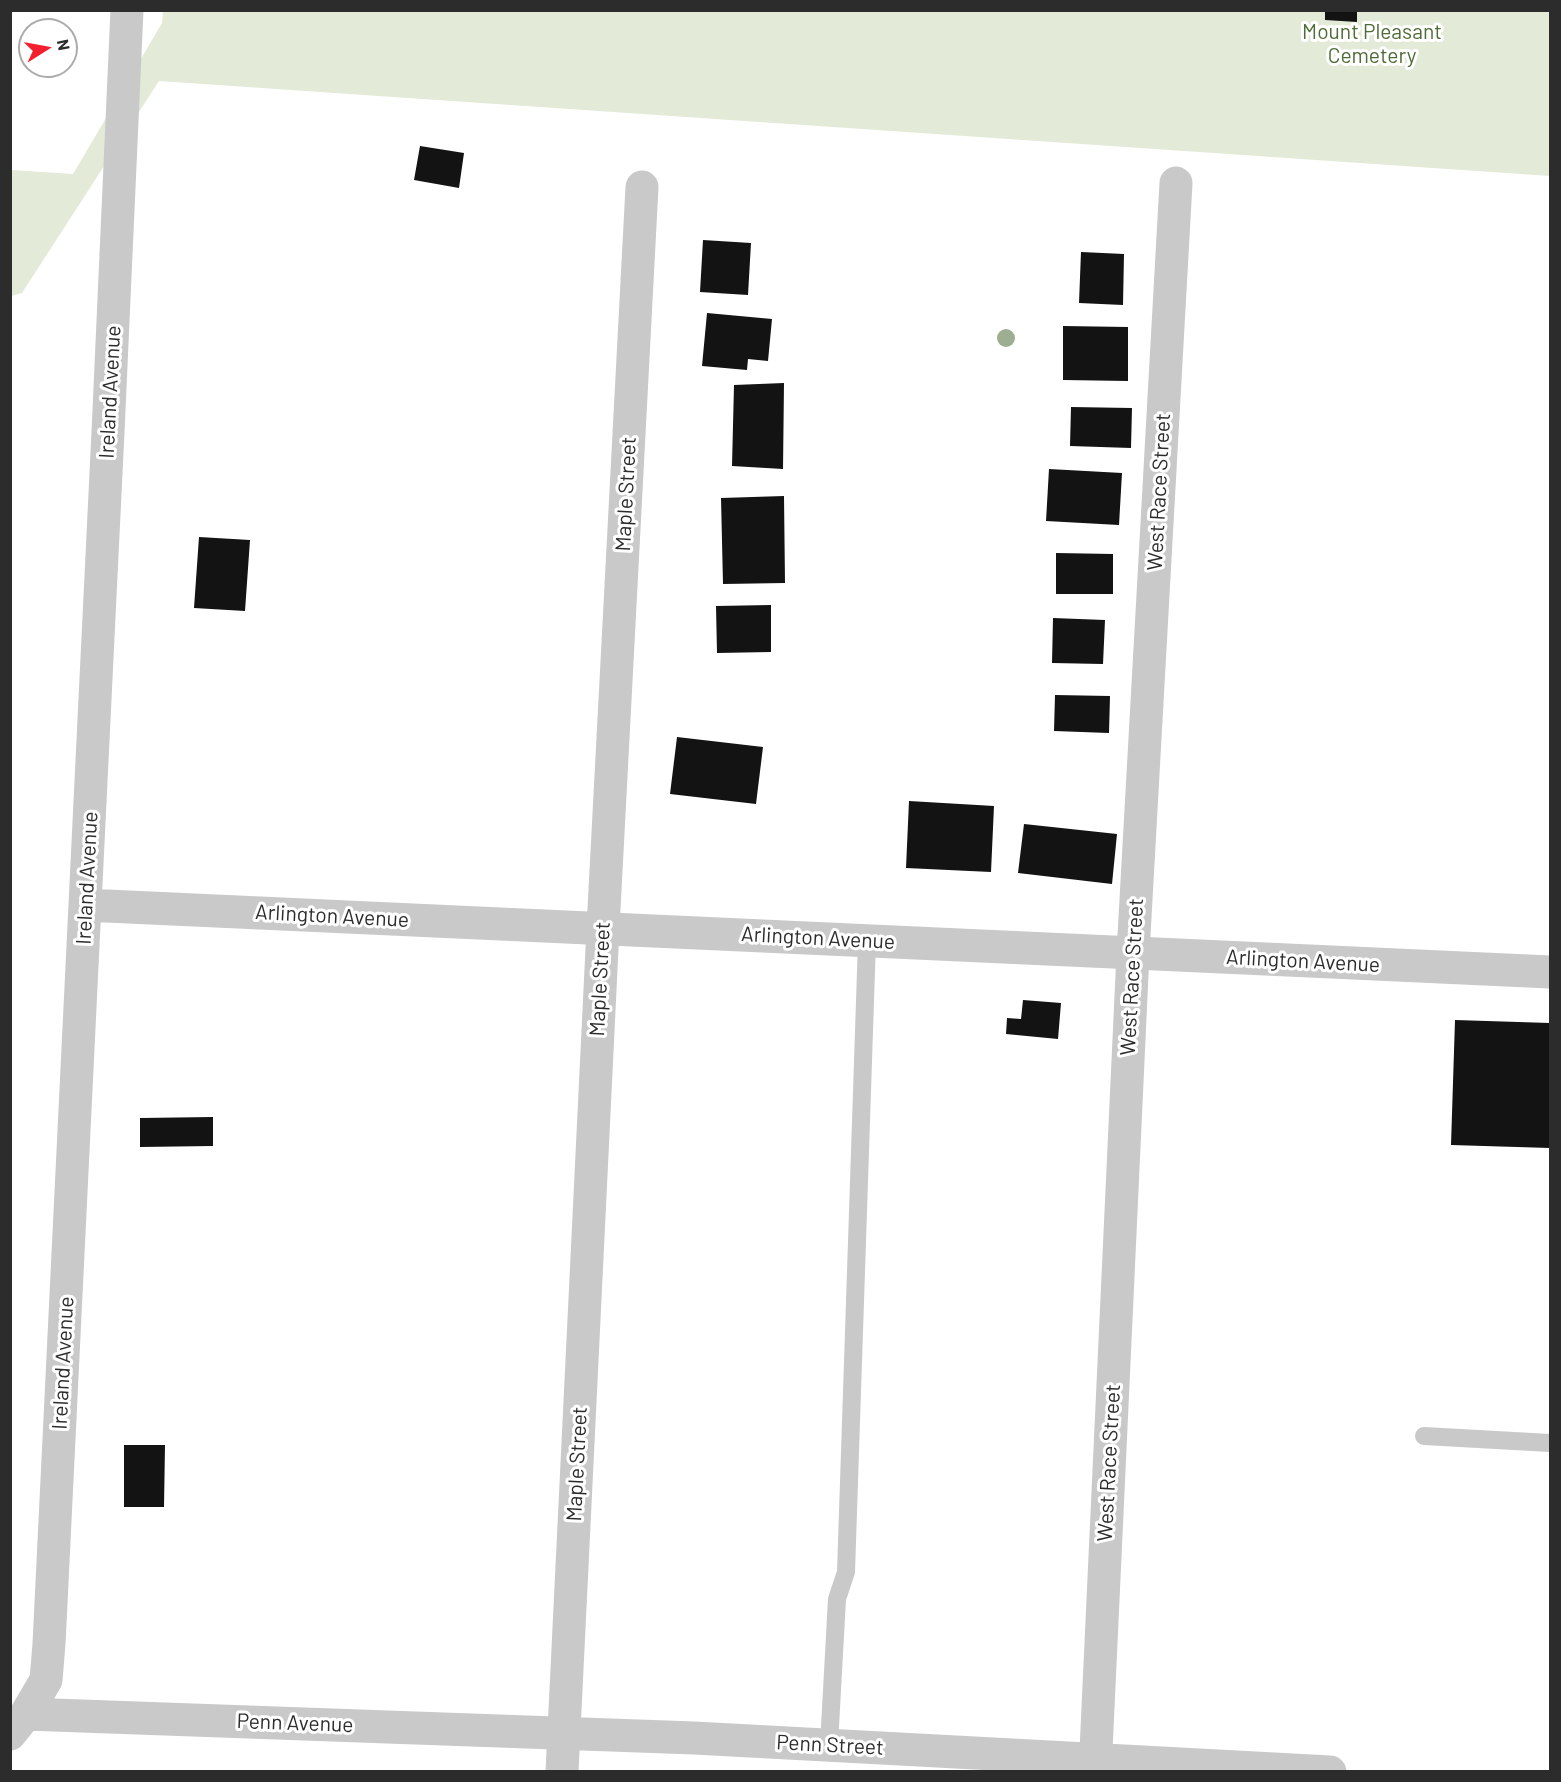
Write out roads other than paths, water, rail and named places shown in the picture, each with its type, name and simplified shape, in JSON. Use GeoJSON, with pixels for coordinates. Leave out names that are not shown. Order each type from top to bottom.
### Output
{"type":"FeatureCollection","features":[{"type":"Feature","properties":{"kind":"street","name":"Ireland Avenue"},"geometry":{"type":"LineString","coordinates":[[18,1724],[46,1680],[49,1644],[127,10]]}},
{"type":"Feature","properties":{"kind":"street","name":"West Race Street"},"geometry":{"type":"LineString","coordinates":[[1095,1765],[1133,953],[1176,183]]}},
{"type":"Feature","properties":{"kind":"street","name":"Maple Street"},"geometry":{"type":"LineString","coordinates":[[562,1772],[642,187]]}},
{"type":"Feature","properties":{"kind":"street","name":"Arlington Avenue"},"geometry":{"type":"LineString","coordinates":[[85,906],[1551,972]]}},
{"type":"Feature","properties":{"kind":"street","name":"Penn Avenue"},"geometry":{"type":"LineString","coordinates":[[18,1724],[564,1733]]}},
{"type":"Feature","properties":{"kind":"street","name":"Penn Street"},"geometry":{"type":"LineString","coordinates":[[564,1733],[829,1745],[1095,1765]]}},
{"type":"Feature","properties":{"kind":"street"},"geometry":{"type":"LineString","coordinates":[[1095,1765],[1330,1772]]}},
{"type":"Feature","properties":{"kind":"lane"},"geometry":{"type":"LineString","coordinates":[[829,1745],[837,1599],[846,1572],[856,1211],[867,941]]}},
{"type":"Feature","properties":{"kind":"lane"},"geometry":{"type":"LineString","coordinates":[[1424,1437],[1551,1443]]}},
{"type":"Feature","properties":{"kind":"park label","name":"Mount Pleasant Cemetery"},"geometry":{"type":"Point","coordinates":[1372,44]}}]}
